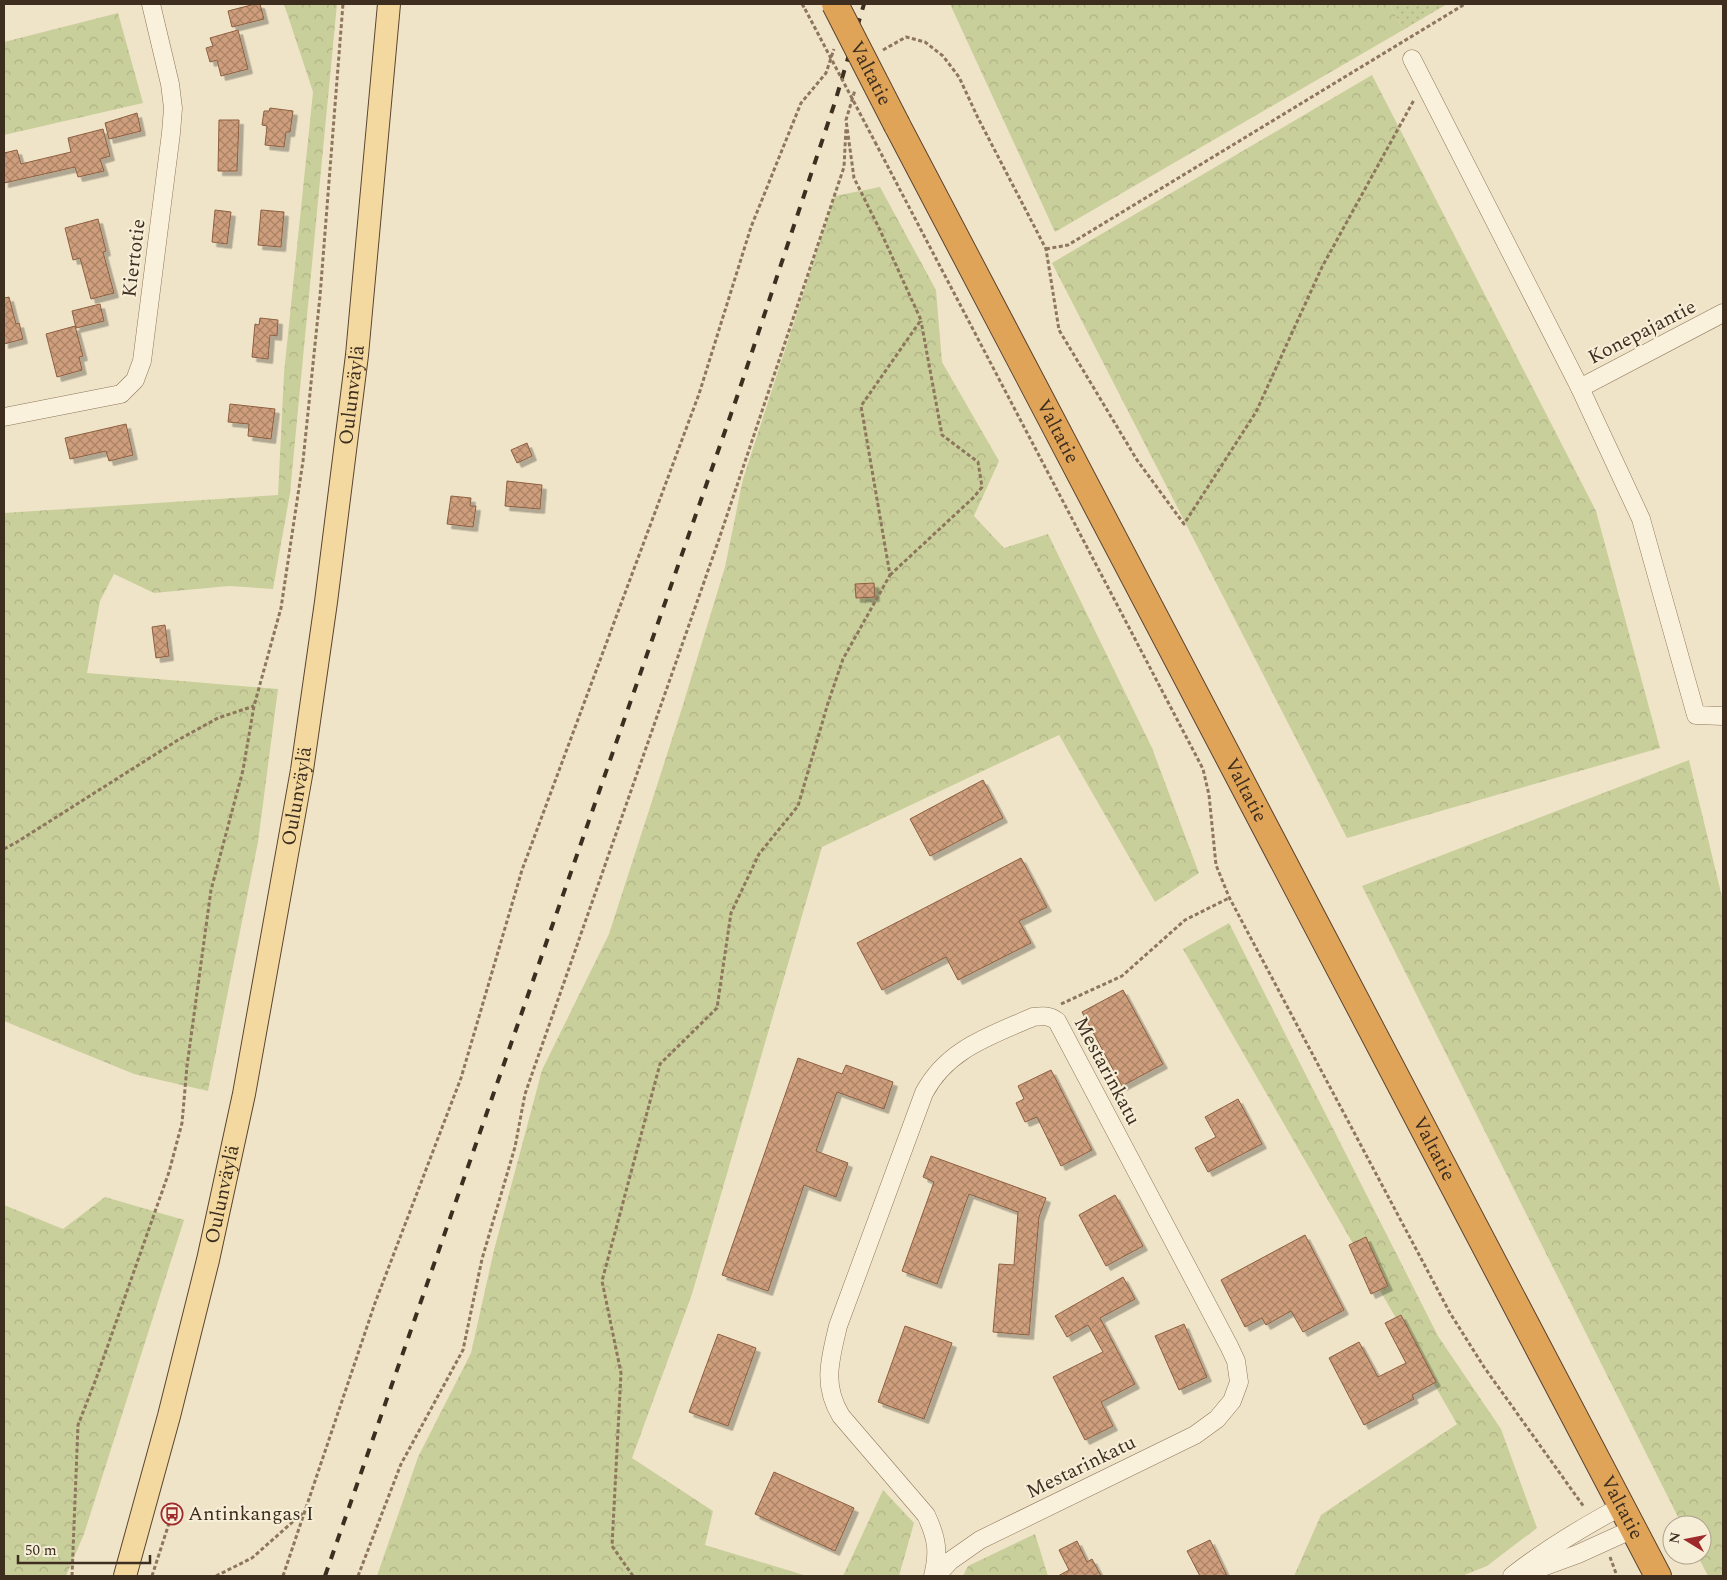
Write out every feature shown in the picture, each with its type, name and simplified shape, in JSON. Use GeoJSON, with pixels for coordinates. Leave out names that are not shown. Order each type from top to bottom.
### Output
{"type":"FeatureCollection","features":[{"type":"Feature","properties":{"kind":"highway","name":"Valtatie"},"geometry":{"type":"LineString","coordinates":[[835,4],[1658,1576]]}},
{"type":"Feature","properties":{"kind":"main road","name":"Oulunväylä"},"geometry":{"type":"LineString","coordinates":[[125,1576],[169,1416],[208,1260],[244,1094],[302,770],[326,602],[357,355],[389,4]]}},
{"type":"Feature","properties":{"kind":"street","name":"Kiertotie"},"geometry":{"type":"LineString","coordinates":[[4,417],[121,394],[134,380],[142,361],[173,108],[168,75],[151,4]]}},
{"type":"Feature","properties":{"kind":"street"},"geometry":{"type":"LineString","coordinates":[[1412,59],[1580,388],[1641,519],[1696,715],[1723,716]]}},
{"type":"Feature","properties":{"kind":"street","name":"Konepajantie"},"geometry":{"type":"LineString","coordinates":[[1580,388],[1723,313]]}},
{"type":"Feature","properties":{"kind":"street","name":"Mestarinkatu"},"geometry":{"type":"LineString","coordinates":[[1051,1017],[1057,1021],[1229,1346],[1236,1361],[1239,1382],[1237,1392],[1226,1410],[1217,1419],[1194,1435],[980,1540],[950,1561],[935,1576],[937,1560],[936,1542],[929,1521],[916,1502],[841,1416],[834,1404],[830,1391],[830,1358],[838,1326],[924,1093],[932,1078],[950,1059],[969,1046],[1033,1018],[1051,1017]]}},
{"type":"Feature","properties":{"kind":"street"},"geometry":{"type":"LineString","coordinates":[[1512,1576],[1547,1550],[1622,1506]]}},
{"type":"Feature","properties":{"kind":"street"},"geometry":{"type":"LineString","coordinates":[[1518,1576],[1603,1543],[1633,1529]]}},
{"type":"Feature","properties":{"kind":"path"},"geometry":{"type":"LineString","coordinates":[[72,1576],[78,1425],[96,1380],[169,1172],[182,1123],[187,1066],[211,890],[243,770],[254,706],[281,608],[303,461],[320,296],[343,4]]}},
{"type":"Feature","properties":{"kind":"path"},"geometry":{"type":"LineString","coordinates":[[802,4],[1203,769],[1209,795],[1216,866],[1229,898],[1450,1313],[1484,1368],[1579,1499],[1592,1522]]}},
{"type":"Feature","properties":{"kind":"path"},"geometry":{"type":"LineString","coordinates":[[1046,249],[1068,245],[1465,4]]}},
{"type":"Feature","properties":{"kind":"path"},"geometry":{"type":"LineString","coordinates":[[881,50],[906,37],[925,42],[943,56],[959,77],[978,118],[1046,249],[1059,330],[1137,460],[1184,524],[1256,412],[1322,267],[1414,100],[1414,92]]}},
{"type":"Feature","properties":{"kind":"path"},"geometry":{"type":"LineString","coordinates":[[1411,37],[1412,59]]}},
{"type":"Feature","properties":{"kind":"path"},"geometry":{"type":"LineString","coordinates":[[283,1576],[375,1303],[461,1078],[522,870],[699,394],[751,227],[801,103],[826,73],[828,67]]}},
{"type":"Feature","properties":{"kind":"path"},"geometry":{"type":"LineString","coordinates":[[358,1576],[401,1464],[463,1350],[482,1260],[515,1147],[525,1094],[718,542],[844,167],[847,118],[854,178],[921,320],[942,435],[978,462],[982,487],[974,497],[890,575],[843,659],[798,806],[759,854],[731,913],[718,1008],[660,1064],[602,1281],[621,1373],[612,1546],[633,1576]]}},
{"type":"Feature","properties":{"kind":"path"},"geometry":{"type":"LineString","coordinates":[[890,575],[861,406],[921,320]]}},
{"type":"Feature","properties":{"kind":"path"},"geometry":{"type":"LineString","coordinates":[[4,848],[17,842],[178,740],[218,718],[254,706]]}},
{"type":"Feature","properties":{"kind":"path"},"geometry":{"type":"LineString","coordinates":[[1033,1018],[1122,976],[1185,920],[1229,898]]}},
{"type":"Feature","properties":{"kind":"path"},"geometry":{"type":"LineString","coordinates":[[216,1576],[252,1558],[305,1511]]}},
{"type":"Feature","properties":{"kind":"path"},"geometry":{"type":"LineString","coordinates":[[152,1576],[172,1514]]}},
{"type":"Feature","properties":{"kind":"path"},"geometry":{"type":"LineString","coordinates":[[1603,1543],[1617,1576]]}},
{"type":"Feature","properties":{"kind":"green space"},"geometry":{"type":"Polygon","coordinates":[[[284,4],[337,4],[290,493],[273,589],[229,586],[154,593],[114,574],[100,601],[87,673],[278,689],[258,842],[208,1091],[134,1074],[4,1021],[4,513],[278,495],[284,373],[313,92],[284,4]]]}},
{"type":"Feature","properties":{"kind":"green space"},"geometry":{"type":"Polygon","coordinates":[[[950,4],[1390,4],[1403,30],[1055,232],[950,4]]]}},
{"type":"Feature","properties":{"kind":"green space"},"geometry":{"type":"Polygon","coordinates":[[[1390,4],[1447,4],[1403,30],[1390,4]]]}},
{"type":"Feature","properties":{"kind":"green space"},"geometry":{"type":"Polygon","coordinates":[[[118,13],[143,103],[4,135],[4,42],[118,13]]]}},
{"type":"Feature","properties":{"kind":"green space"},"geometry":{"type":"Polygon","coordinates":[[[1372,75],[1596,511],[1660,748],[1347,838],[1052,263],[1372,75]]]}},
{"type":"Feature","properties":{"kind":"green space"},"geometry":{"type":"Polygon","coordinates":[[[880,187],[936,290],[942,362],[999,461],[974,516],[1004,548],[1048,534],[1152,748],[1199,873],[1155,902],[1059,735],[822,847],[692,1294],[632,1458],[713,1511],[705,1545],[807,1576],[377,1576],[418,1457],[471,1353],[494,1250],[542,1070],[609,934],[725,567],[743,479],[835,196],[880,187]]]}},
{"type":"Feature","properties":{"kind":"green space"},"geometry":{"type":"Polygon","coordinates":[[[1689,760],[1723,901],[1723,1576],[1708,1576],[1702,1565],[1712,1565],[1712,1515],[1677,1515],[1362,886],[1689,760]]]}},
{"type":"Feature","properties":{"kind":"green space"},"geometry":{"type":"Polygon","coordinates":[[[1229,923],[1438,1336],[1501,1429],[1537,1528],[1487,1566],[1462,1576],[1294,1576],[1321,1515],[1457,1424],[1183,949],[1229,923]]]}},
{"type":"Feature","properties":{"kind":"green space"},"geometry":{"type":"Polygon","coordinates":[[[105,1197],[184,1220],[84,1534],[66,1576],[4,1576],[4,1205],[63,1229],[105,1197]]]}},
{"type":"Feature","properties":{"kind":"green space"},"geometry":{"type":"Polygon","coordinates":[[[883,1490],[914,1523],[899,1576],[843,1576],[883,1490]]]}},
{"type":"Feature","properties":{"kind":"green space"},"geometry":{"type":"Polygon","coordinates":[[[1035,1534],[1048,1576],[963,1576],[968,1566],[1035,1534]]]}},
{"type":"Feature","properties":{"kind":"building"},"geometry":{"type":"Polygon","coordinates":[[[260,4],[264,19],[232,27],[228,11],[260,4]]]}},
{"type":"Feature","properties":{"kind":"building"},"geometry":{"type":"Polygon","coordinates":[[[238,30],[248,69],[221,76],[217,60],[210,62],[206,48],[213,46],[210,38],[238,30]]]}},
{"type":"Feature","properties":{"kind":"building"},"geometry":{"type":"Polygon","coordinates":[[[270,108],[293,111],[290,132],[286,132],[284,147],[265,145],[267,126],[262,125],[264,111],[269,111],[270,108]]]}},
{"type":"Feature","properties":{"kind":"building"},"geometry":{"type":"Polygon","coordinates":[[[137,113],[141,131],[109,139],[105,123],[137,113]]]}},
{"type":"Feature","properties":{"kind":"building"},"geometry":{"type":"Polygon","coordinates":[[[219,120],[239,120],[237,171],[218,171],[219,120]]]}},
{"type":"Feature","properties":{"kind":"building"},"geometry":{"type":"Polygon","coordinates":[[[103,129],[110,156],[100,159],[104,171],[78,177],[75,167],[4,183],[4,153],[17,150],[21,164],[71,152],[68,138],[103,129]]]}},
{"type":"Feature","properties":{"kind":"building"},"geometry":{"type":"Polygon","coordinates":[[[215,210],[231,212],[227,244],[212,242],[215,210]]]}},
{"type":"Feature","properties":{"kind":"building"},"geometry":{"type":"Polygon","coordinates":[[[261,210],[284,212],[281,247],[258,245],[261,210]]]}},
{"type":"Feature","properties":{"kind":"building"},"geometry":{"type":"Polygon","coordinates":[[[98,219],[106,251],[103,252],[114,293],[91,299],[80,258],[73,260],[65,228],[98,219]]]}},
{"type":"Feature","properties":{"kind":"building"},"geometry":{"type":"Polygon","coordinates":[[[9,297],[16,324],[19,323],[23,339],[4,344],[4,298],[9,297]]]}},
{"type":"Feature","properties":{"kind":"building"},"geometry":{"type":"Polygon","coordinates":[[[100,304],[104,321],[76,328],[72,311],[100,304]]]}},
{"type":"Feature","properties":{"kind":"building"},"geometry":{"type":"Polygon","coordinates":[[[260,318],[278,320],[277,336],[270,335],[268,359],[252,357],[255,324],[259,325],[260,318]]]}},
{"type":"Feature","properties":{"kind":"building"},"geometry":{"type":"Polygon","coordinates":[[[75,326],[83,356],[79,357],[82,370],[57,377],[46,334],[75,326]]]}},
{"type":"Feature","properties":{"kind":"building"},"geometry":{"type":"Polygon","coordinates":[[[230,404],[275,409],[271,439],[248,436],[249,424],[228,422],[230,404]]]}},
{"type":"Feature","properties":{"kind":"building"},"geometry":{"type":"Polygon","coordinates":[[[126,424],[133,455],[109,461],[106,451],[70,459],[65,438],[126,424]]]}},
{"type":"Feature","properties":{"kind":"building"},"geometry":{"type":"Polygon","coordinates":[[[527,443],[532,456],[517,463],[511,450],[527,443]]]}},
{"type":"Feature","properties":{"kind":"building"},"geometry":{"type":"Polygon","coordinates":[[[507,481],[542,485],[540,509],[505,506],[507,481]]]}},
{"type":"Feature","properties":{"kind":"building"},"geometry":{"type":"Polygon","coordinates":[[[451,496],[471,498],[470,506],[476,506],[473,527],[447,524],[451,496]]]}},
{"type":"Feature","properties":{"kind":"building"},"geometry":{"type":"Polygon","coordinates":[[[874,583],[875,597],[856,598],[855,584],[874,583]]]}},
{"type":"Feature","properties":{"kind":"building"},"geometry":{"type":"Polygon","coordinates":[[[165,625],[169,656],[156,658],[152,627],[165,625]]]}},
{"type":"Feature","properties":{"kind":"building"},"geometry":{"type":"Polygon","coordinates":[[[983,780],[1003,818],[930,856],[910,819],[983,780]]]}},
{"type":"Feature","properties":{"kind":"building"},"geometry":{"type":"Polygon","coordinates":[[[1021,858],[1047,907],[1019,921],[1031,943],[958,980],[946,957],[882,990],[857,943],[1021,858]]]}},
{"type":"Feature","properties":{"kind":"building"},"geometry":{"type":"Polygon","coordinates":[[[1123,990],[1163,1064],[1122,1086],[1082,1012],[1123,990]]]}},
{"type":"Feature","properties":{"kind":"building"},"geometry":{"type":"Polygon","coordinates":[[[798,1058],[842,1074],[846,1065],[893,1082],[884,1109],[837,1092],[816,1151],[848,1163],[836,1197],[804,1185],[768,1291],[722,1275],[798,1058]]]}},
{"type":"Feature","properties":{"kind":"building"},"geometry":{"type":"Polygon","coordinates":[[[1051,1070],[1092,1150],[1061,1166],[1037,1117],[1025,1122],[1016,1103],[1024,1099],[1018,1086],[1051,1070]]]}},
{"type":"Feature","properties":{"kind":"building"},"geometry":{"type":"Polygon","coordinates":[[[1238,1099],[1262,1144],[1208,1172],[1195,1148],[1216,1137],[1205,1117],[1238,1099]]]}},
{"type":"Feature","properties":{"kind":"building"},"geometry":{"type":"Polygon","coordinates":[[[931,1156],[1046,1198],[1039,1217],[1029,1335],[993,1332],[999,1264],[1014,1265],[1018,1212],[969,1194],[937,1284],[902,1271],[934,1182],[923,1177],[931,1156]]]}},
{"type":"Feature","properties":{"kind":"building"},"geometry":{"type":"Polygon","coordinates":[[[1115,1195],[1143,1246],[1106,1266],[1079,1215],[1115,1195]]]}},
{"type":"Feature","properties":{"kind":"building"},"geometry":{"type":"Polygon","coordinates":[[[1305,1235],[1344,1310],[1303,1332],[1291,1311],[1266,1325],[1262,1318],[1245,1327],[1221,1280],[1305,1235]]]}},
{"type":"Feature","properties":{"kind":"building"},"geometry":{"type":"Polygon","coordinates":[[[1366,1237],[1388,1286],[1371,1294],[1349,1245],[1366,1237]]]}},
{"type":"Feature","properties":{"kind":"building"},"geometry":{"type":"Polygon","coordinates":[[[1123,1277],[1135,1299],[1100,1318],[1135,1384],[1101,1402],[1113,1426],[1085,1440],[1053,1377],[1103,1352],[1088,1325],[1067,1337],[1055,1316],[1123,1277]]]}},
{"type":"Feature","properties":{"kind":"building"},"geometry":{"type":"Polygon","coordinates":[[[1401,1315],[1436,1382],[1412,1395],[1414,1399],[1364,1425],[1329,1358],[1359,1342],[1378,1377],[1406,1363],[1385,1323],[1401,1315]]]}},
{"type":"Feature","properties":{"kind":"building"},"geometry":{"type":"Polygon","coordinates":[[[1184,1324],[1207,1377],[1179,1390],[1155,1336],[1184,1324]]]}},
{"type":"Feature","properties":{"kind":"building"},"geometry":{"type":"Polygon","coordinates":[[[905,1326],[952,1343],[924,1419],[878,1402],[905,1326]]]}},
{"type":"Feature","properties":{"kind":"building"},"geometry":{"type":"Polygon","coordinates":[[[718,1334],[756,1348],[728,1426],[689,1412],[718,1334]]]}},
{"type":"Feature","properties":{"kind":"building"},"geometry":{"type":"Polygon","coordinates":[[[774,1472],[854,1508],[835,1551],[755,1514],[774,1472]]]}},
{"type":"Feature","properties":{"kind":"building"},"geometry":{"type":"Polygon","coordinates":[[[1210,1540],[1227,1576],[1200,1576],[1187,1551],[1210,1540]]]}},
{"type":"Feature","properties":{"kind":"building"},"geometry":{"type":"Polygon","coordinates":[[[1077,1541],[1087,1562],[1092,1559],[1101,1576],[1058,1576],[1069,1570],[1059,1550],[1077,1541]]]}},
{"type":"Feature","properties":{"kind":"railway"},"geometry":{"type":"LineString","coordinates":[[325,1576],[738,394],[835,102],[864,4]]}},
{"type":"Feature","properties":{"kind":"place","name":"Antinkangas I"},"geometry":{"type":"Point","coordinates":[172,1514]}}]}
